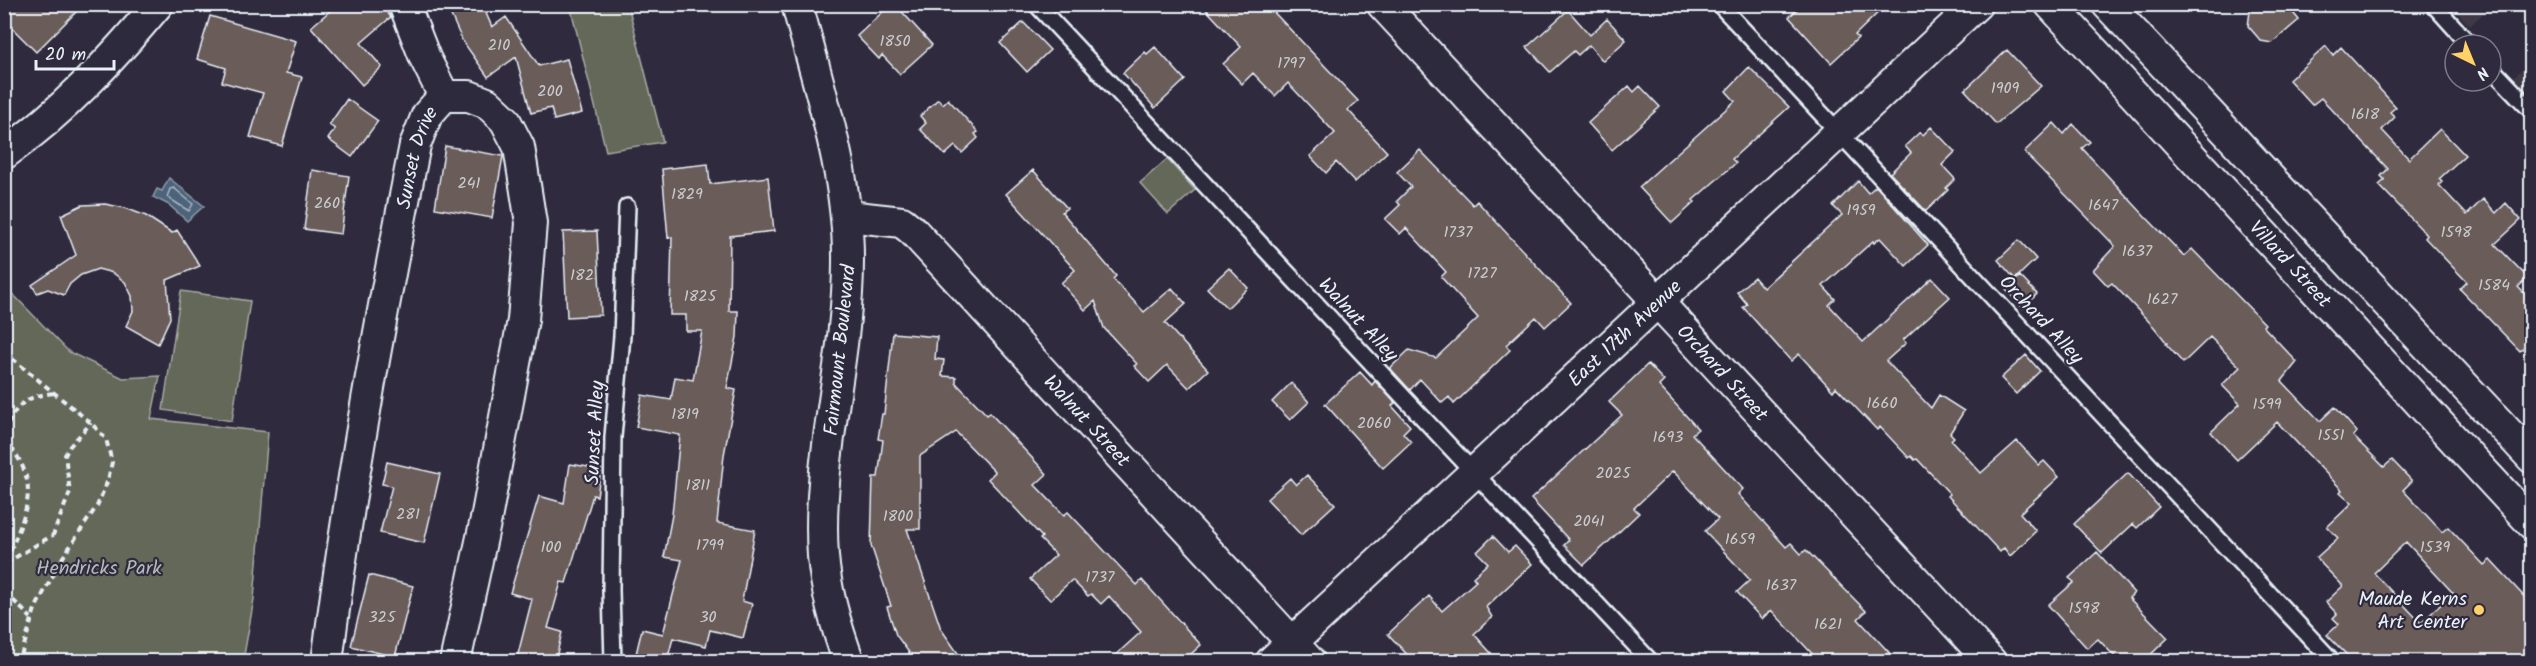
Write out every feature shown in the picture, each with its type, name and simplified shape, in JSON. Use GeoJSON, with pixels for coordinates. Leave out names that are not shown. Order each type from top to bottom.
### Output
{"type":"FeatureCollection","features":[{"type":"Feature","properties":{"kind":"street"},"geometry":{"type":"LineString","coordinates":[[4,154],[27,138],[79,92],[120,50],[158,4]]}},
{"type":"Feature","properties":{"kind":"street"},"geometry":{"type":"LineString","coordinates":[[404,4],[425,58],[444,96]]}},
{"type":"Feature","properties":{"kind":"street","name":"Fairmount Boulevard"},"geometry":{"type":"LineString","coordinates":[[797,4],[839,170],[847,216],[846,316],[823,500],[823,555],[831,608],[849,662]]}},
{"type":"Feature","properties":{"kind":"street","name":"Orchard Street"},"geometry":{"type":"LineString","coordinates":[[1382,4],[1992,662]]}},
{"type":"Feature","properties":{"kind":"street","name":"East 17th Avenue"},"geometry":{"type":"LineString","coordinates":[[1291,655],[1474,473],[1977,4]]}},
{"type":"Feature","properties":{"kind":"street","name":"Villard Street"},"geometry":{"type":"LineString","coordinates":[[2050,4],[2532,524]]}},
{"type":"Feature","properties":{"kind":"street"},"geometry":{"type":"LineString","coordinates":[[2108,4],[2532,458]]}},
{"type":"Feature","properties":{"kind":"street","name":"Sunset Drive"},"geometry":{"type":"LineString","coordinates":[[327,662],[338,572],[364,413],[415,144],[427,115],[444,96],[468,96],[487,103],[505,120],[519,147],[531,223],[523,320],[487,514],[455,662]]}},
{"type":"Feature","properties":{"kind":"street","name":"Walnut Street"},"geometry":{"type":"LineString","coordinates":[[847,216],[902,222],[913,231],[1291,655]]}},
{"type":"Feature","properties":{"kind":"lane","name":"Walnut Alley"},"geometry":{"type":"LineString","coordinates":[[1036,4],[1651,662]]}},
{"type":"Feature","properties":{"kind":"lane","name":"Orchard Alley"},"geometry":{"type":"LineString","coordinates":[[1719,4],[2333,662]]}},
{"type":"Feature","properties":{"kind":"lane"},"geometry":{"type":"LineString","coordinates":[[2433,4],[2459,33]]}},
{"type":"Feature","properties":{"kind":"lane"},"geometry":{"type":"LineString","coordinates":[[2503,81],[2532,111]]}},
{"type":"Feature","properties":{"kind":"lane","name":"Sunset Alley"},"geometry":{"type":"LineString","coordinates":[[613,662],[612,437],[622,336],[627,207]]}},
{"type":"Feature","properties":{"kind":"path"},"geometry":{"type":"LineString","coordinates":[[4,352],[91,423],[105,439],[112,462],[108,480],[97,506],[61,560],[34,609],[19,662]]}},
{"type":"Feature","properties":{"kind":"path"},"geometry":{"type":"LineString","coordinates":[[4,434],[12,414],[24,402],[38,395],[56,393]]}},
{"type":"Feature","properties":{"kind":"path"},"geometry":{"type":"LineString","coordinates":[[6,563],[53,535],[70,492],[65,455],[77,436],[91,423]]}},
{"type":"Feature","properties":{"kind":"path"},"geometry":{"type":"LineString","coordinates":[[4,439],[18,455],[28,478],[27,509],[4,569]]}},
{"type":"Feature","properties":{"kind":"path"},"geometry":{"type":"LineString","coordinates":[[4,595],[11,598],[32,619]]}},
{"type":"Feature","properties":{"kind":"shaded area"},"geometry":{"type":"Polygon","coordinates":[[[2450,5],[2492,5],[2470,26],[2450,5]]]}},
{"type":"Feature","properties":{"kind":"shaded area"},"geometry":{"type":"Polygon","coordinates":[[[2531,60],[2531,96],[2514,77],[2531,60]]]}},
{"type":"Feature","properties":{"kind":"green space"},"geometry":{"type":"Polygon","coordinates":[[[570,5],[628,5],[663,142],[606,151],[570,5]]]}},
{"type":"Feature","properties":{"kind":"green space"},"geometry":{"type":"Polygon","coordinates":[[[1167,159],[1195,190],[1168,214],[1140,183],[1167,159]]]}},
{"type":"Feature","properties":{"kind":"green space","name":"Hendricks Park"},"geometry":{"type":"Polygon","coordinates":[[[4,285],[69,352],[123,378],[160,376],[151,419],[268,432],[254,599],[243,661],[5,661],[4,285]]]}},
{"type":"Feature","properties":{"kind":"green space"},"geometry":{"type":"Polygon","coordinates":[[[181,291],[250,301],[232,421],[163,410],[181,291]]]}},
{"type":"Feature","properties":{"kind":"water"},"geometry":{"type":"Polygon","coordinates":[[[169,178],[204,206],[187,221],[169,205],[153,197],[157,189],[162,191],[169,178]]]}},
{"type":"Feature","properties":{"kind":"building"},"geometry":{"type":"Polygon","coordinates":[[[4,4],[84,4],[36,52],[4,20],[4,4]]]}},
{"type":"Feature","properties":{"kind":"building"},"geometry":{"type":"Polygon","coordinates":[[[338,4],[380,4],[391,17],[361,43],[382,67],[362,85],[311,27],[338,4]]]}},
{"type":"Feature","properties":{"kind":"building"},"geometry":{"type":"Polygon","coordinates":[[[446,4],[482,4],[492,27],[506,17],[539,66],[567,59],[582,113],[554,120],[551,108],[531,113],[516,57],[488,77],[462,40],[446,4]]]}},
{"type":"Feature","properties":{"kind":"building"},"geometry":{"type":"Polygon","coordinates":[[[891,4],[895,4],[932,45],[900,74],[882,55],[879,59],[857,36],[891,4]]]}},
{"type":"Feature","properties":{"kind":"building"},"geometry":{"type":"Polygon","coordinates":[[[1201,4],[1266,4],[1358,101],[1348,110],[1387,152],[1355,182],[1336,162],[1326,173],[1310,156],[1335,133],[1288,83],[1275,96],[1253,73],[1242,84],[1223,64],[1241,47],[1201,4]]]}},
{"type":"Feature","properties":{"kind":"building"},"geometry":{"type":"Polygon","coordinates":[[[1803,4],[1887,4],[1855,35],[1858,38],[1831,63],[1789,17],[1803,4]]]}},
{"type":"Feature","properties":{"kind":"building"},"geometry":{"type":"Polygon","coordinates":[[[2251,4],[2286,4],[2299,20],[2272,43],[2261,41],[2248,26],[2251,4]]]}},
{"type":"Feature","properties":{"kind":"building"},"geometry":{"type":"Polygon","coordinates":[[[1568,10],[1590,35],[1607,19],[1626,40],[1603,61],[1589,45],[1578,55],[1574,51],[1550,72],[1527,47],[1568,10]]]}},
{"type":"Feature","properties":{"kind":"building"},"geometry":{"type":"Polygon","coordinates":[[[210,16],[296,41],[286,73],[302,77],[282,146],[250,137],[263,93],[222,82],[226,68],[197,59],[210,16]]]}},
{"type":"Feature","properties":{"kind":"building"},"geometry":{"type":"Polygon","coordinates":[[[1023,22],[1050,50],[1027,72],[1000,43],[1023,22]]]}},
{"type":"Feature","properties":{"kind":"building"},"geometry":{"type":"Polygon","coordinates":[[[2326,46],[2333,55],[2341,47],[2396,107],[2390,112],[2395,117],[2382,130],[2409,159],[2440,129],[2465,155],[2439,179],[2442,182],[2439,185],[2467,215],[2483,199],[2496,213],[2506,203],[2521,220],[2495,244],[2528,278],[2518,287],[2532,301],[2532,340],[2520,351],[2460,289],[2467,282],[2425,238],[2427,235],[2379,185],[2385,180],[2381,176],[2388,169],[2321,98],[2312,105],[2289,80],[2326,46]]]}},
{"type":"Feature","properties":{"kind":"building"},"geometry":{"type":"Polygon","coordinates":[[[1155,47],[1185,80],[1155,108],[1123,73],[1145,52],[1147,54],[1155,47]]]}},
{"type":"Feature","properties":{"kind":"building"},"geometry":{"type":"Polygon","coordinates":[[[2007,50],[2041,86],[1996,124],[1965,90],[2007,50]]]}},
{"type":"Feature","properties":{"kind":"building"},"geometry":{"type":"Polygon","coordinates":[[[1749,67],[1789,107],[1732,159],[1736,163],[1693,200],[1695,202],[1672,223],[1639,187],[1735,101],[1726,91],[1749,67]]]}},
{"type":"Feature","properties":{"kind":"building"},"geometry":{"type":"Polygon","coordinates":[[[1629,86],[1634,92],[1640,86],[1660,107],[1612,150],[1588,123],[1629,86]]]}},
{"type":"Feature","properties":{"kind":"building"},"geometry":{"type":"Polygon","coordinates":[[[347,99],[378,121],[352,157],[328,139],[335,129],[329,125],[347,99]]]}},
{"type":"Feature","properties":{"kind":"building"},"geometry":{"type":"Polygon","coordinates":[[[938,99],[943,104],[948,99],[978,132],[975,134],[978,138],[962,153],[955,146],[945,155],[920,129],[926,123],[920,116],[938,99]]]}},
{"type":"Feature","properties":{"kind":"building"},"geometry":{"type":"Polygon","coordinates":[[[2054,123],[2064,134],[2073,124],[2090,142],[2082,148],[2144,215],[2184,256],[2192,249],[2265,324],[2263,326],[2297,362],[2282,381],[2320,421],[2335,407],[2357,432],[2353,436],[2384,467],[2392,460],[2412,481],[2403,490],[2442,532],[2448,527],[2484,565],[2490,560],[2532,605],[2532,662],[2354,662],[2327,635],[2339,624],[2333,618],[2337,614],[2326,602],[2343,586],[2316,558],[2338,538],[2327,527],[2352,503],[2277,422],[2237,460],[2211,432],[2240,404],[2222,385],[2240,367],[2210,337],[2183,363],[2154,327],[2112,283],[2108,286],[2093,270],[2115,246],[2024,152],[2054,123]],[[2406,542],[2374,573],[2421,623],[2453,593],[2406,542]]]}},
{"type":"Feature","properties":{"kind":"building"},"geometry":{"type":"Polygon","coordinates":[[[1931,127],[1955,152],[1942,165],[1955,179],[1946,188],[1948,190],[1926,211],[1890,173],[1911,153],[1905,146],[1920,132],[1923,135],[1931,127]]]}},
{"type":"Feature","properties":{"kind":"building"},"geometry":{"type":"Polygon","coordinates":[[[445,146],[503,156],[492,218],[435,208],[445,146]]]}},
{"type":"Feature","properties":{"kind":"building"},"geometry":{"type":"Polygon","coordinates":[[[1420,150],[1473,205],[1477,201],[1571,303],[1545,327],[1536,317],[1506,345],[1510,350],[1454,404],[1449,397],[1442,403],[1420,379],[1410,390],[1390,368],[1409,350],[1436,358],[1478,318],[1441,277],[1446,272],[1406,228],[1400,234],[1385,219],[1400,205],[1397,201],[1411,187],[1397,172],[1420,150]]]}},
{"type":"Feature","properties":{"kind":"building"},"geometry":{"type":"Polygon","coordinates":[[[708,164],[710,184],[768,177],[774,231],[730,236],[729,311],[738,311],[737,337],[727,388],[736,390],[724,455],[717,523],[755,530],[742,601],[752,604],[743,638],[710,630],[706,646],[673,638],[667,661],[636,654],[642,629],[663,634],[682,560],[664,557],[672,515],[680,435],[636,427],[642,395],[671,400],[675,377],[693,380],[702,331],[686,331],[686,315],[670,315],[672,237],[668,238],[662,169],[708,164]]]}},
{"type":"Feature","properties":{"kind":"building"},"geometry":{"type":"Polygon","coordinates":[[[312,170],[349,176],[341,234],[304,229],[312,170]]]}},
{"type":"Feature","properties":{"kind":"building"},"geometry":{"type":"Polygon","coordinates":[[[1033,170],[1067,208],[1062,212],[1116,276],[1113,279],[1144,312],[1172,288],[1186,304],[1165,323],[1208,370],[1189,388],[1167,365],[1149,382],[1134,366],[1137,364],[1104,328],[1095,301],[1085,310],[1061,283],[1075,270],[1006,194],[1033,170]]]}},
{"type":"Feature","properties":{"kind":"building"},"geometry":{"type":"Polygon","coordinates":[[[1858,181],[1868,193],[1876,186],[1928,245],[1906,266],[1880,238],[1874,243],[1873,241],[1823,286],[1835,299],[1829,305],[1863,342],[1932,278],[1950,297],[1903,340],[1906,343],[1886,361],[1931,408],[1939,395],[1964,411],[1950,433],[1954,437],[1951,440],[1981,473],[2017,441],[2039,465],[2044,461],[2059,477],[2020,513],[2036,531],[2010,556],[2004,548],[2000,552],[1917,459],[1911,456],[1909,458],[1880,427],[1877,430],[1836,387],[1833,391],[1799,354],[1791,361],[1743,307],[1747,304],[1737,292],[1754,277],[1763,288],[1842,215],[1833,206],[1858,181]]]}},
{"type":"Feature","properties":{"kind":"building"},"geometry":{"type":"Polygon","coordinates":[[[105,204],[146,216],[172,233],[177,230],[200,266],[167,280],[170,318],[158,344],[126,326],[133,311],[132,296],[125,282],[113,273],[98,269],[81,275],[70,284],[64,295],[48,289],[37,293],[32,285],[76,255],[61,215],[82,205],[105,204]]]}},
{"type":"Feature","properties":{"kind":"building"},"geometry":{"type":"Polygon","coordinates":[[[597,231],[601,315],[567,317],[563,232],[597,231]]]}},
{"type":"Feature","properties":{"kind":"building"},"geometry":{"type":"Polygon","coordinates":[[[2019,240],[2036,259],[2015,279],[1998,260],[2019,240]]]}},
{"type":"Feature","properties":{"kind":"building"},"geometry":{"type":"Polygon","coordinates":[[[1229,268],[1248,288],[1227,308],[1207,288],[1229,268]]]}},
{"type":"Feature","properties":{"kind":"building"},"geometry":{"type":"Polygon","coordinates":[[[2020,276],[2037,294],[2023,308],[2006,290],[2020,276]]]}},
{"type":"Feature","properties":{"kind":"building"},"geometry":{"type":"Polygon","coordinates":[[[893,333],[937,337],[935,359],[944,360],[942,376],[956,377],[956,383],[987,415],[990,413],[1047,474],[1035,485],[1064,515],[1068,512],[1137,585],[1142,580],[1201,645],[1182,662],[1108,662],[1141,632],[1109,596],[1101,604],[1091,594],[1088,596],[1072,580],[1050,600],[1030,579],[1056,555],[988,479],[995,472],[956,432],[920,456],[920,529],[907,529],[941,629],[964,662],[916,662],[896,635],[887,607],[891,606],[871,545],[873,477],[878,477],[883,440],[878,439],[882,414],[884,414],[893,333]]]}},
{"type":"Feature","properties":{"kind":"building"},"geometry":{"type":"Polygon","coordinates":[[[2026,355],[2040,371],[2016,394],[2001,378],[2026,355]]]}},
{"type":"Feature","properties":{"kind":"building"},"geometry":{"type":"Polygon","coordinates":[[[1648,364],[1664,381],[1659,386],[1698,429],[1692,434],[1743,489],[1738,494],[1786,547],[1791,543],[1801,554],[1806,550],[1866,611],[1858,619],[1898,662],[1820,662],[1771,610],[1762,619],[1737,592],[1750,580],[1705,531],[1718,519],[1673,471],[1634,508],[1639,513],[1584,565],[1564,545],[1569,540],[1531,499],[1622,415],[1609,402],[1648,364]]]}},
{"type":"Feature","properties":{"kind":"building"},"geometry":{"type":"Polygon","coordinates":[[[1360,372],[1372,385],[1375,381],[1395,403],[1392,406],[1410,426],[1403,433],[1411,442],[1383,468],[1325,404],[1360,372]]]}},
{"type":"Feature","properties":{"kind":"building"},"geometry":{"type":"Polygon","coordinates":[[[1291,383],[1309,402],[1290,420],[1272,402],[1291,383]]]}},
{"type":"Feature","properties":{"kind":"building"},"geometry":{"type":"Polygon","coordinates":[[[387,462],[440,474],[424,543],[380,533],[392,486],[382,484],[387,462]]]}},
{"type":"Feature","properties":{"kind":"building"},"geometry":{"type":"Polygon","coordinates":[[[570,464],[601,469],[597,496],[593,495],[566,583],[561,582],[548,628],[562,632],[555,662],[516,662],[532,599],[510,593],[539,496],[564,503],[570,464]]]}},
{"type":"Feature","properties":{"kind":"building"},"geometry":{"type":"Polygon","coordinates":[[[2128,473],[2159,507],[2137,528],[2133,524],[2102,553],[2074,524],[2128,473]]]}},
{"type":"Feature","properties":{"kind":"building"},"geometry":{"type":"Polygon","coordinates":[[[1307,475],[1335,504],[1301,535],[1267,499],[1290,478],[1296,485],[1307,475]]]}},
{"type":"Feature","properties":{"kind":"building"},"geometry":{"type":"Polygon","coordinates":[[[1493,536],[1508,552],[1515,546],[1532,564],[1486,607],[1492,617],[1474,634],[1499,662],[1414,662],[1388,634],[1429,596],[1442,611],[1476,581],[1473,577],[1488,563],[1477,552],[1493,536]]]}},
{"type":"Feature","properties":{"kind":"building"},"geometry":{"type":"Polygon","coordinates":[[[2097,552],[2134,593],[2129,598],[2168,638],[2143,662],[2120,662],[2098,639],[2087,648],[2048,605],[2074,582],[2069,578],[2097,552]]]}},
{"type":"Feature","properties":{"kind":"building"},"geometry":{"type":"Polygon","coordinates":[[[369,575],[413,586],[395,657],[351,646],[369,575]]]}},
{"type":"Feature","properties":{"kind":"place","name":"Maude Kerns Art Center"},"geometry":{"type":"Point","coordinates":[2479,610]}}]}
